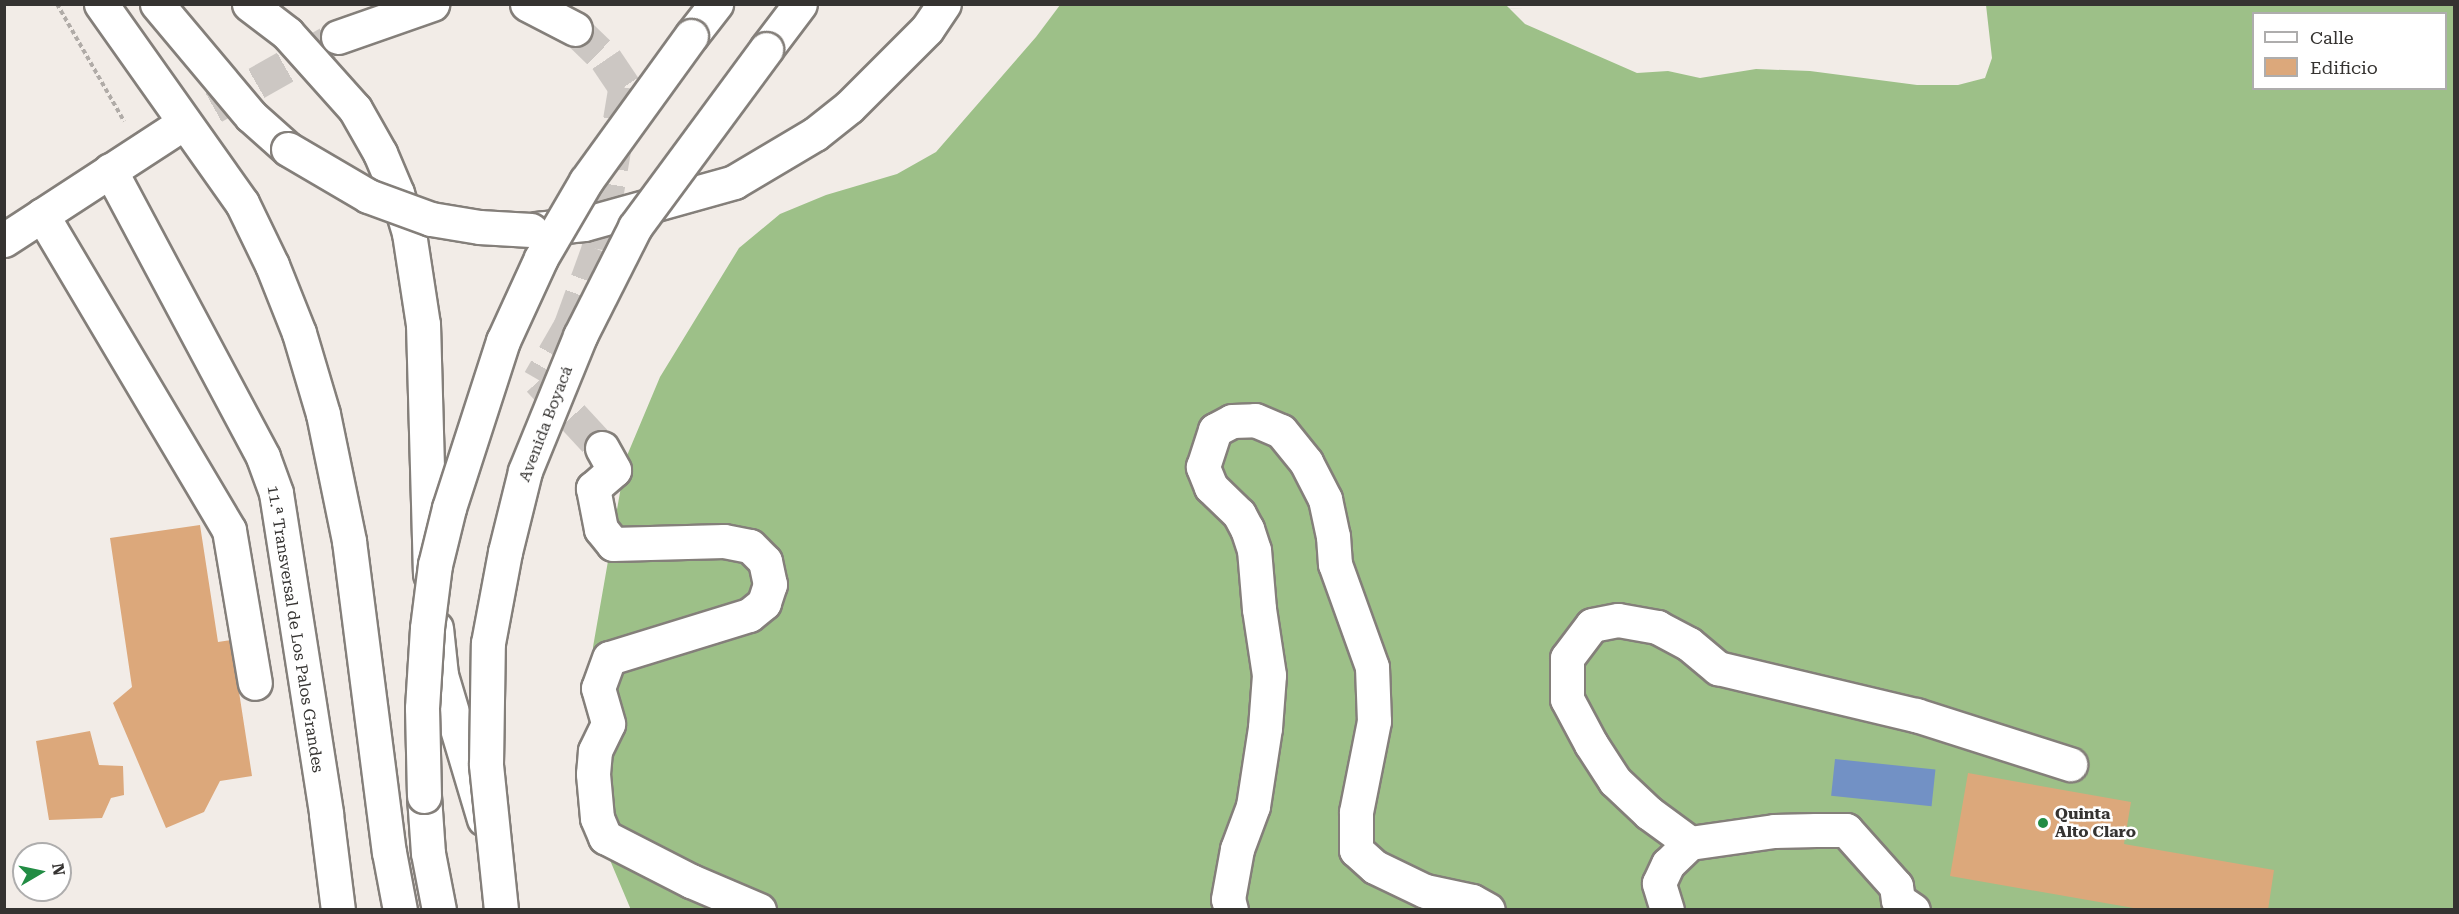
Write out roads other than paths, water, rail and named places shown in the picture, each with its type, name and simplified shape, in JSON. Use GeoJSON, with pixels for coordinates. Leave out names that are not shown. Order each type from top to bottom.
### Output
{"type":"FeatureCollection","features":[{"type":"Feature","properties":{"kind":"main road"},"geometry":{"type":"LineString","coordinates":[[101,4],[242,203],[272,265],[299,333],[323,414],[349,541],[389,852],[400,909]]}},
{"type":"Feature","properties":{"kind":"main road"},"geometry":{"type":"LineString","coordinates":[[157,4],[250,116],[288,149],[368,196],[421,216],[479,227],[531,230],[584,224],[734,182],[815,134],[849,107],[921,36],[944,4]]}},
{"type":"Feature","properties":{"kind":"main road"},"geometry":{"type":"LineString","coordinates":[[249,4],[287,33],[355,109],[384,163],[410,233],[423,324],[427,550],[441,675],[512,909]]}},
{"type":"Feature","properties":{"kind":"main road"},"geometry":{"type":"LineString","coordinates":[[338,37],[432,4]]}},
{"type":"Feature","properties":{"kind":"main road"},"geometry":{"type":"LineString","coordinates":[[527,4],[575,29]]}},
{"type":"Feature","properties":{"kind":"main road"},"geometry":{"type":"LineString","coordinates":[[439,909],[429,853],[422,708],[426,628],[435,565],[449,508],[503,341],[541,258],[586,181],[716,4]]}},
{"type":"Feature","properties":{"kind":"main road","name":"Avenida Boyacá"},"geometry":{"type":"LineString","coordinates":[[501,909],[486,764],[488,643],[505,552],[525,471],[580,336],[635,227],[800,4]]}},
{"type":"Feature","properties":{"kind":"main road"},"geometry":{"type":"LineString","coordinates":[[4,240],[171,130]]}},
{"type":"Feature","properties":{"kind":"main road","name":"11.ª Transversal de Los Palos Grandes"},"geometry":{"type":"LineString","coordinates":[[110,170],[263,457],[276,493],[326,814],[338,909]]}},
{"type":"Feature","properties":{"kind":"main road"},"geometry":{"type":"LineString","coordinates":[[42,215],[229,530],[255,683]]}},
{"type":"Feature","properties":{"kind":"main road"},"geometry":{"type":"LineString","coordinates":[[1231,909],[1228,899],[1237,849],[1253,806],[1265,728],[1269,675],[1259,609],[1254,550],[1239,514],[1211,487],[1203,467],[1208,443],[1215,430],[1233,421],[1255,420],[1281,431],[1306,462],[1325,499],[1333,536],[1335,564],[1372,667],[1374,721],[1356,812],[1356,849],[1374,867],[1425,891],[1472,901],[1488,909]]}},
{"type":"Feature","properties":{"kind":"main road"},"geometry":{"type":"LineString","coordinates":[[602,448],[614,470],[593,488],[601,530],[613,544],[691,544],[724,541],[750,546],[765,561],[770,584],[764,603],[749,615],[609,658],[598,688],[608,724],[595,751],[594,794],[597,818],[605,837],[691,881],[759,909]]}},
{"type":"Feature","properties":{"kind":"main road"},"geometry":{"type":"LineString","coordinates":[[1706,841],[1649,813],[1615,781],[1591,744],[1567,699],[1568,658],[1592,625],[1618,620],[1657,627],[1689,644],[1718,668],[1916,714],[2070,764]]}},
{"type":"Feature","properties":{"kind":"main road"},"geometry":{"type":"LineString","coordinates":[[1667,909],[1659,883],[1668,864],[1706,841],[1774,831],[1846,830],[1896,886],[1898,900],[1913,909]]}},
{"type":"Feature","properties":{"kind":"water"},"geometry":{"type":"Polygon","coordinates":[[[1835,759],[1935,770],[1932,806],[1831,796],[1835,759]]]}},
{"type":"Feature","properties":{"kind":"tunnel"},"geometry":{"type":"LineString","coordinates":[[575,29],[606,59],[625,87],[598,249],[570,326],[539,380],[602,448]]}},
{"type":"Feature","properties":{"kind":"tunnel"},"geometry":{"type":"LineString","coordinates":[[171,131],[338,37]]}},
{"type":"Feature","properties":{"kind":"place","name":"Quinta Alto Claro"},"geometry":{"type":"Point","coordinates":[2043,823]}}]}
